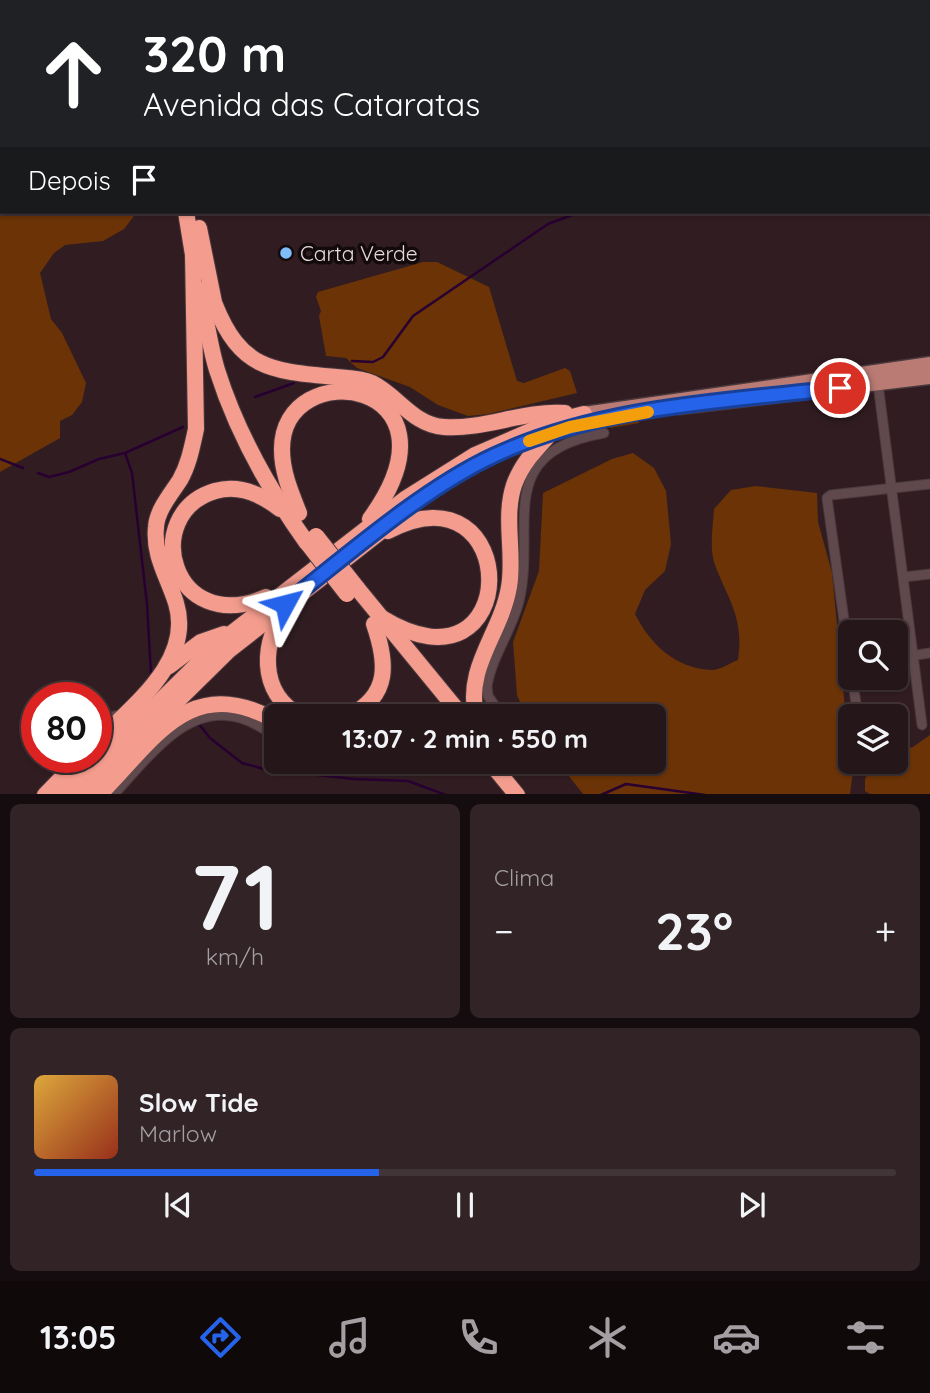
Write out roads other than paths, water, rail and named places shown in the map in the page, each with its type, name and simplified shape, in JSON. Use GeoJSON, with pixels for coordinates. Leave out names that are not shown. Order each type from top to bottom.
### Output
{"type":"FeatureCollection","features":[{"type":"Feature","properties":{"kind":"highway"},"geometry":{"type":"LineString","coordinates":[[186,214],[223,387],[249,449],[312,540],[352,591],[451,704]]}},
{"type":"Feature","properties":{"kind":"highway"},"geometry":{"type":"LineString","coordinates":[[196,214],[226,364],[240,403],[295,516]]}},
{"type":"Feature","properties":{"kind":"highway"},"geometry":{"type":"LineString","coordinates":[[165,670],[180,640],[180,622],[159,562],[156,524],[191,455],[196,429],[193,253]]}},
{"type":"Feature","properties":{"kind":"highway"},"geometry":{"type":"LineString","coordinates":[[215,304],[226,331],[237,346],[258,364],[292,374],[371,383],[415,417],[434,426],[465,426],[514,415],[584,419]]}},
{"type":"Feature","properties":{"kind":"highway"},"geometry":{"type":"LineString","coordinates":[[295,516],[282,449],[288,425],[302,406],[315,397],[338,390],[361,393],[381,404],[392,416],[398,430],[401,452],[393,483],[357,542]]}},
{"type":"Feature","properties":{"kind":"highway"},"geometry":{"type":"LineString","coordinates":[[65,794],[170,689],[233,631],[288,588],[457,476],[491,457],[584,419]]}},
{"type":"Feature","properties":{"kind":"highway"},"geometry":{"type":"LineString","coordinates":[[82,794],[228,651],[435,478],[475,455],[549,423],[584,419]]}},
{"type":"Feature","properties":{"kind":"highway"},"geometry":{"type":"LineString","coordinates":[[475,704],[477,668],[504,606],[509,585],[509,511],[513,490],[527,459],[551,433]]}},
{"type":"Feature","properties":{"kind":"highway"},"geometry":{"type":"LineString","coordinates":[[288,588],[250,604],[228,607],[213,604],[199,598],[183,582],[174,561],[173,546],[178,524],[186,510],[204,496],[218,490],[241,489],[256,494],[295,516]]}},
{"type":"Feature","properties":{"kind":"highway"},"geometry":{"type":"LineString","coordinates":[[357,542],[398,526],[437,520],[464,528],[480,544],[487,556],[491,578],[487,599],[476,618],[458,632],[437,638],[422,637],[378,621]]}},
{"type":"Feature","properties":{"kind":"highway"},"geometry":{"type":"LineString","coordinates":[[284,704],[273,689],[267,657],[271,641],[285,611],[305,589]]}},
{"type":"Feature","properties":{"kind":"highway"},"geometry":{"type":"LineString","coordinates":[[365,704],[371,699],[382,677],[383,652],[378,621]]}},
{"type":"Feature","properties":{"kind":"highway"},"geometry":{"type":"LineString","coordinates":[[378,621],[442,704]]}},
{"type":"Feature","properties":{"kind":"highway"},"geometry":{"type":"LineString","coordinates":[[112,726],[165,670],[201,642],[233,631]]}},
{"type":"Feature","properties":{"kind":"highway"},"geometry":{"type":"LineString","coordinates":[[99,794],[189,709],[230,704],[264,714]]}},
{"type":"Feature","properties":{"kind":"highway"},"geometry":{"type":"LineString","coordinates":[[45,794],[65,773]]}},
{"type":"Feature","properties":{"kind":"highway"},"geometry":{"type":"LineString","coordinates":[[500,774],[517,794]]}},
{"type":"Feature","properties":{"kind":"highway"},"geometry":{"type":"LineString","coordinates":[[509,774],[524,794]]}},
{"type":"Feature","properties":{"kind":"main road"},"geometry":{"type":"LineString","coordinates":[[584,419],[930,363]]}},
{"type":"Feature","properties":{"kind":"main road"},"geometry":{"type":"LineString","coordinates":[[584,419],[930,377]]}},
{"type":"Feature","properties":{"kind":"street"},"geometry":{"type":"LineString","coordinates":[[878,384],[922,725]]}},
{"type":"Feature","properties":{"kind":"street"},"geometry":{"type":"LineString","coordinates":[[494,704],[488,696],[487,686],[520,600],[522,509],[526,493],[534,474],[554,452],[576,438],[604,433]]}},
{"type":"Feature","properties":{"kind":"street"},"geometry":{"type":"LineString","coordinates":[[844,620],[827,498],[831,495],[930,484]]}},
{"type":"Feature","properties":{"kind":"street"},"geometry":{"type":"LineString","coordinates":[[904,577],[930,574]]}},
{"type":"Feature","properties":{"kind":"street"},"geometry":{"type":"LineString","coordinates":[[908,657],[930,653]]}},
{"type":"Feature","properties":{"kind":"street"},"geometry":{"type":"LineString","coordinates":[[112,719],[127,711]]}},
{"type":"Feature","properties":{"kind":"street"},"geometry":{"type":"LineString","coordinates":[[113,794],[177,730],[205,717],[239,718],[264,730]]}},
{"type":"Feature","properties":{"kind":"waterway"},"geometry":{"type":"LineString","coordinates":[[352,361],[373,362],[383,357],[413,316],[548,224],[575,214]]}},
{"type":"Feature","properties":{"kind":"waterway"},"geometry":{"type":"LineString","coordinates":[[255,397],[294,383]]}},
{"type":"Feature","properties":{"kind":"waterway"},"geometry":{"type":"LineString","coordinates":[[38,473],[49,477],[69,472],[99,459],[125,453],[183,427]]}},
{"type":"Feature","properties":{"kind":"waterway"},"geometry":{"type":"LineString","coordinates":[[125,453],[132,473],[147,604],[151,674]]}},
{"type":"Feature","properties":{"kind":"waterway"},"geometry":{"type":"LineString","coordinates":[[0,459],[23,468]]}},
{"type":"Feature","properties":{"kind":"waterway"},"geometry":{"type":"LineString","coordinates":[[198,723],[210,738],[242,763],[264,769],[354,779],[408,781],[443,794]]}},
{"type":"Feature","properties":{"kind":"waterway"},"geometry":{"type":"LineString","coordinates":[[603,794],[626,784],[698,794]]}},
{"type":"Feature","properties":{"kind":"place","name":"Carta Verde"},"geometry":{"type":"Point","coordinates":[286,253]}}]}
